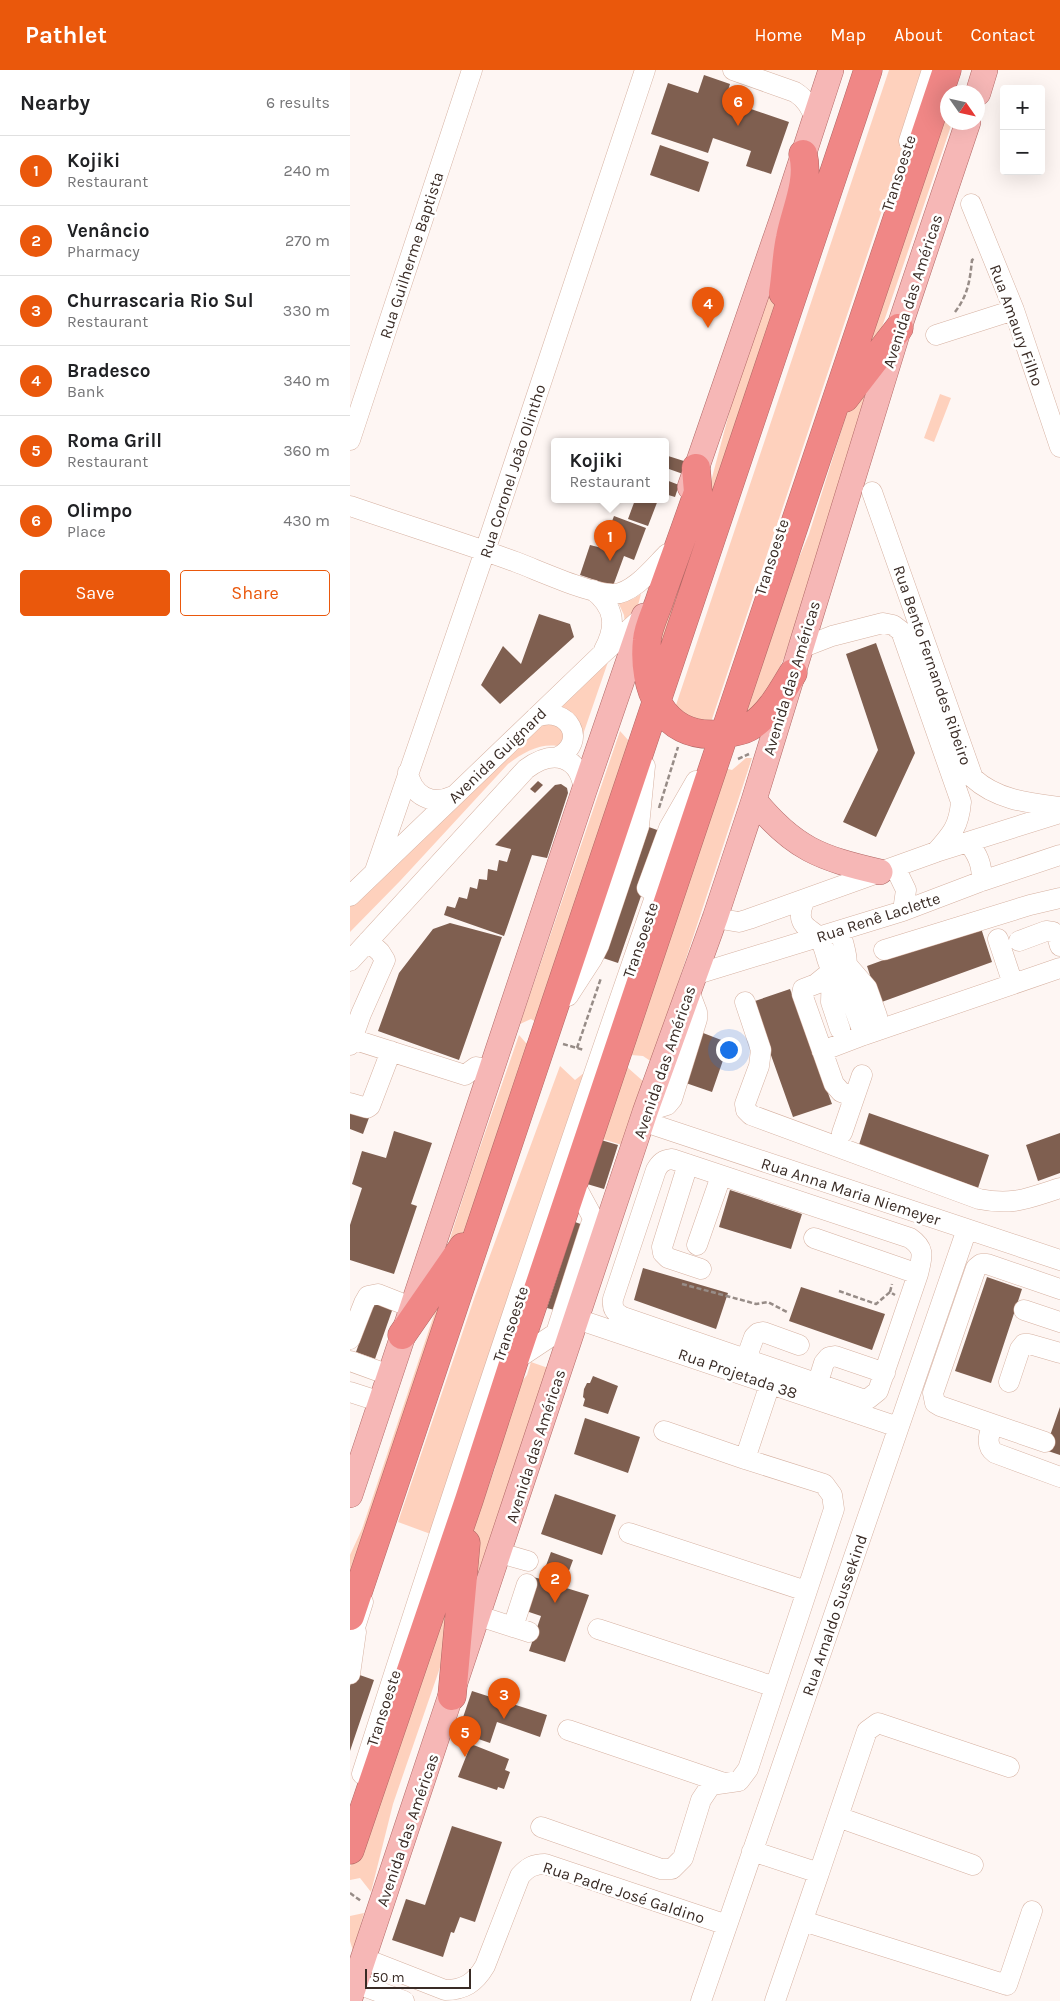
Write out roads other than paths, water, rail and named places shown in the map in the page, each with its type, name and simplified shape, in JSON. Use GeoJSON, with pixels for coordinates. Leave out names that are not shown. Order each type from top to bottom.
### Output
{"type":"FeatureCollection","features":[{"type":"Feature","properties":{"kind":"highway"},"geometry":{"type":"LineString","coordinates":[[354,1616],[481,1221],[660,708],[868,70]]}},
{"type":"Feature","properties":{"kind":"highway"},"geometry":{"type":"LineString","coordinates":[[350,1850],[574,1183],[719,734],[832,415],[947,70]]}},
{"type":"Feature","properties":{"kind":"highway"},"geometry":{"type":"LineString","coordinates":[[762,394],[759,379],[760,370],[782,302],[790,237],[804,184],[806,166],[804,154]]}},
{"type":"Feature","properties":{"kind":"highway"},"geometry":{"type":"LineString","coordinates":[[832,415],[899,328]]}},
{"type":"Feature","properties":{"kind":"highway"},"geometry":{"type":"LineString","coordinates":[[696,468],[698,492],[647,639],[647,665],[651,693],[660,708],[673,722],[683,728],[719,734],[750,727],[764,715],[797,660]]}},
{"type":"Feature","properties":{"kind":"highway"},"geometry":{"type":"LineString","coordinates":[[402,1335],[481,1221]]}},
{"type":"Feature","properties":{"kind":"highway"},"geometry":{"type":"LineString","coordinates":[[452,1696],[469,1500]]}},
{"type":"Feature","properties":{"kind":"main road"},"geometry":{"type":"LineString","coordinates":[[350,1495],[584,791],[667,554],[831,70]]}},
{"type":"Feature","properties":{"kind":"main road"},"geometry":{"type":"LineString","coordinates":[[980,85],[985,70]]}},
{"type":"Feature","properties":{"kind":"main road","name":"Avenida das Américas"},"geometry":{"type":"LineString","coordinates":[[352,1991],[479,1616],[616,1199],[715,918],[754,800],[899,328],[965,130]]}},
{"type":"Feature","properties":{"kind":"main road"},"geometry":{"type":"LineString","coordinates":[[754,800],[769,819],[802,846],[815,854],[850,865],[888,869]]}},
{"type":"Feature","properties":{"kind":"street","name":"Rua Guilherme Baptista"},"geometry":{"type":"LineString","coordinates":[[350,440],[472,70]]}},
{"type":"Feature","properties":{"kind":"street","name":"Rua Coronel João Olintho"},"geometry":{"type":"LineString","coordinates":[[375,871],[485,551],[645,70]]}},
{"type":"Feature","properties":{"kind":"street"},"geometry":{"type":"LineString","coordinates":[[733,70],[795,92],[803,98],[815,118]]}},
{"type":"Feature","properties":{"kind":"street"},"geometry":{"type":"LineString","coordinates":[[350,1643],[354,1616],[568,996],[592,959],[611,909],[638,826],[645,766],[660,708],[879,70]]}},
{"type":"Feature","properties":{"kind":"street","name":"Transoeste"},"geometry":{"type":"LineString","coordinates":[[350,1812],[409,1625],[616,1008],[623,962],[662,843],[719,734],[932,70]]}},
{"type":"Feature","properties":{"kind":"street","name":"Rua Amaury Filho"},"geometry":{"type":"LineString","coordinates":[[971,204],[1014,310],[1060,447]]}},
{"type":"Feature","properties":{"kind":"street"},"geometry":{"type":"LineString","coordinates":[[944,333],[1014,310]]}},
{"type":"Feature","properties":{"kind":"street","name":"Rua Bento Fernandes Ribeiro"},"geometry":{"type":"LineString","coordinates":[[872,492],[973,778],[990,792],[1006,798],[1060,807]]}},
{"type":"Feature","properties":{"kind":"street"},"geometry":{"type":"LineString","coordinates":[[350,506],[485,551],[593,590],[613,594],[624,592],[641,581],[667,554]]}},
{"type":"Feature","properties":{"kind":"street"},"geometry":{"type":"LineString","coordinates":[[593,590],[602,597],[609,607],[612,618],[612,630],[602,654]]}},
{"type":"Feature","properties":{"kind":"street","name":"Avenida Guignard"},"geometry":{"type":"LineString","coordinates":[[350,896],[645,615]]}},
{"type":"Feature","properties":{"kind":"street","name":"Rua Bento Fernandes Ribeiro"},"geometry":{"type":"LineString","coordinates":[[797,660],[832,636],[883,623],[893,625],[901,631],[960,802],[956,827],[936,852]]}},
{"type":"Feature","properties":{"kind":"street"},"geometry":{"type":"LineString","coordinates":[[536,717],[553,713],[561,716],[573,730],[573,739],[570,747],[564,754],[558,757]]}},
{"type":"Feature","properties":{"kind":"street"},"geometry":{"type":"LineString","coordinates":[[558,757],[570,762],[578,769],[584,791]]}},
{"type":"Feature","properties":{"kind":"street","name":"Avenida Guignard"},"geometry":{"type":"LineString","coordinates":[[350,961],[526,769],[546,758],[558,757]]}},
{"type":"Feature","properties":{"kind":"street"},"geometry":{"type":"LineString","coordinates":[[408,772],[409,781],[420,795],[436,801],[445,800],[453,796]]}},
{"type":"Feature","properties":{"kind":"street"},"geometry":{"type":"LineString","coordinates":[[715,918],[739,922],[804,901],[936,852],[1060,813]]}},
{"type":"Feature","properties":{"kind":"street"},"geometry":{"type":"LineString","coordinates":[[968,842],[978,855],[981,863],[982,881]]}},
{"type":"Feature","properties":{"kind":"street","name":"Rua Renê Laclette"},"geometry":{"type":"LineString","coordinates":[[692,983],[818,937],[903,911],[982,881],[1060,856]]}},
{"type":"Feature","properties":{"kind":"street"},"geometry":{"type":"LineString","coordinates":[[888,869],[906,890],[903,911]]}},
{"type":"Feature","properties":{"kind":"street"},"geometry":{"type":"LineString","coordinates":[[884,950],[1030,904],[1060,898]]}},
{"type":"Feature","properties":{"kind":"street"},"geometry":{"type":"LineString","coordinates":[[804,901],[801,919],[806,927],[818,937],[841,972],[864,1035]]}},
{"type":"Feature","properties":{"kind":"street"},"geometry":{"type":"LineString","coordinates":[[840,931],[841,972],[830,1002],[840,1029]]}},
{"type":"Feature","properties":{"kind":"street"},"geometry":{"type":"LineString","coordinates":[[1019,941],[1046,931],[1053,932],[1060,946]]}},
{"type":"Feature","properties":{"kind":"street"},"geometry":{"type":"LineString","coordinates":[[998,939],[1013,984]]}},
{"type":"Feature","properties":{"kind":"street"},"geometry":{"type":"LineString","coordinates":[[368,942],[380,952],[385,960],[355,1012],[351,1042],[391,1052],[465,1075],[476,1067],[492,1070]]}},
{"type":"Feature","properties":{"kind":"street"},"geometry":{"type":"LineString","coordinates":[[822,1051],[1060,968]]}},
{"type":"Feature","properties":{"kind":"street"},"geometry":{"type":"LineString","coordinates":[[841,972],[802,989],[802,994],[837,1089],[854,1097]]}},
{"type":"Feature","properties":{"kind":"street"},"geometry":{"type":"LineString","coordinates":[[841,972],[867,988],[877,1016]]}},
{"type":"Feature","properties":{"kind":"street"},"geometry":{"type":"LineString","coordinates":[[745,1002],[761,1050],[759,1066],[745,1104],[746,1110],[751,1115],[979,1199],[997,1203],[1017,1202],[1060,1188]]}},
{"type":"Feature","properties":{"kind":"street"},"geometry":{"type":"LineString","coordinates":[[350,1103],[367,1108],[370,1106],[391,1052]]}},
{"type":"Feature","properties":{"kind":"street"},"geometry":{"type":"LineString","coordinates":[[842,1133],[862,1075]]}},
{"type":"Feature","properties":{"kind":"street","name":"Rua Anna Maria Niemeyer"},"geometry":{"type":"LineString","coordinates":[[644,1117],[1060,1260]]}},
{"type":"Feature","properties":{"kind":"street"},"geometry":{"type":"LineString","coordinates":[[672,1159],[688,1164],[910,1238],[917,1243],[922,1249],[918,1274],[878,1391],[868,1399],[862,1399],[818,1382],[623,1317],[616,1312],[612,1307],[613,1299],[656,1170],[659,1164],[665,1160],[672,1159]]}},
{"type":"Feature","properties":{"kind":"street"},"geometry":{"type":"LineString","coordinates":[[688,1164],[662,1247],[663,1253],[668,1258],[701,1269]]}},
{"type":"Feature","properties":{"kind":"street"},"geometry":{"type":"LineString","coordinates":[[697,1246],[721,1176]]}},
{"type":"Feature","properties":{"kind":"street"},"geometry":{"type":"LineString","coordinates":[[574,1183],[593,1218]]}},
{"type":"Feature","properties":{"kind":"street"},"geometry":{"type":"LineString","coordinates":[[562,1365],[556,1333],[593,1218],[616,1199]]}},
{"type":"Feature","properties":{"kind":"street","name":"Rua Arnaldo Sussekind"},"geometry":{"type":"LineString","coordinates":[[701,2001],[967,1229]]}},
{"type":"Feature","properties":{"kind":"street"},"geometry":{"type":"LineString","coordinates":[[814,1238],[918,1274]]}},
{"type":"Feature","properties":{"kind":"street"},"geometry":{"type":"LineString","coordinates":[[1045,1442],[935,1402],[933,1393],[973,1273],[981,1264],[987,1264],[1060,1289]]}},
{"type":"Feature","properties":{"kind":"street"},"geometry":{"type":"LineString","coordinates":[[350,1340],[368,1296],[378,1294],[411,1307]]}},
{"type":"Feature","properties":{"kind":"street"},"geometry":{"type":"LineString","coordinates":[[908,1304],[937,1313]]}},
{"type":"Feature","properties":{"kind":"street"},"geometry":{"type":"LineString","coordinates":[[1024,1310],[1060,1322]]}},
{"type":"Feature","properties":{"kind":"street","name":"Rua Projetada 38"},"geometry":{"type":"LineString","coordinates":[[577,1319],[898,1427]]}},
{"type":"Feature","properties":{"kind":"street"},"geometry":{"type":"LineString","coordinates":[[746,1359],[754,1337],[758,1332],[763,1332],[799,1345]]}},
{"type":"Feature","properties":{"kind":"street"},"geometry":{"type":"LineString","coordinates":[[514,1361],[556,1333]]}},
{"type":"Feature","properties":{"kind":"street"},"geometry":{"type":"LineString","coordinates":[[1009,1382],[1020,1349],[1024,1344],[1060,1353]]}},
{"type":"Feature","properties":{"kind":"street"},"geometry":{"type":"LineString","coordinates":[[818,1382],[824,1363],[829,1357],[835,1356],[885,1373]]}},
{"type":"Feature","properties":{"kind":"street"},"geometry":{"type":"LineString","coordinates":[[350,1362],[389,1375]]}},
{"type":"Feature","properties":{"kind":"street"},"geometry":{"type":"LineString","coordinates":[[917,1374],[937,1381]]}},
{"type":"Feature","properties":{"kind":"street"},"geometry":{"type":"LineString","coordinates":[[745,1460],[770,1384]]}},
{"type":"Feature","properties":{"kind":"street"},"geometry":{"type":"LineString","coordinates":[[350,1392],[381,1402]]}},
{"type":"Feature","properties":{"kind":"street"},"geometry":{"type":"LineString","coordinates":[[992,1424],[988,1443],[990,1449],[995,1453],[1060,1478]]}},
{"type":"Feature","properties":{"kind":"street"},"geometry":{"type":"LineString","coordinates":[[540,1827],[661,1869],[672,1869],[684,1858],[701,1800],[711,1785],[739,1781],[748,1769],[834,1509],[832,1495],[824,1484],[745,1460],[664,1431]]}},
{"type":"Feature","properties":{"kind":"street"},"geometry":{"type":"LineString","coordinates":[[629,1533],[806,1591]]}},
{"type":"Feature","properties":{"kind":"street"},"geometry":{"type":"LineString","coordinates":[[500,1552],[528,1561]]}},
{"type":"Feature","properties":{"kind":"street"},"geometry":{"type":"LineString","coordinates":[[479,1616],[521,1629],[527,1584]]}},
{"type":"Feature","properties":{"kind":"street"},"geometry":{"type":"LineString","coordinates":[[350,1674],[354,1616]]}},
{"type":"Feature","properties":{"kind":"street"},"geometry":{"type":"LineString","coordinates":[[350,1775],[377,1691],[409,1625]]}},
{"type":"Feature","properties":{"kind":"street"},"geometry":{"type":"LineString","coordinates":[[598,1629],[774,1687]]}},
{"type":"Feature","properties":{"kind":"street"},"geometry":{"type":"LineString","coordinates":[[775,2001],[867,1731],[878,1723],[1009,1767]]}},
{"type":"Feature","properties":{"kind":"street"},"geometry":{"type":"LineString","coordinates":[[568,1730],[724,1783]]}},
{"type":"Feature","properties":{"kind":"street"},"geometry":{"type":"LineString","coordinates":[[838,1817],[973,1865]]}},
{"type":"Feature","properties":{"kind":"street"},"geometry":{"type":"LineString","coordinates":[[752,1851],[818,1873]]}},
{"type":"Feature","properties":{"kind":"street","name":"Rua Padre José Galdino"},"geometry":{"type":"LineString","coordinates":[[363,1958],[456,1996],[482,1972],[520,1876],[526,1869],[536,1864],[545,1864],[727,1925]]}},
{"type":"Feature","properties":{"kind":"street"},"geometry":{"type":"LineString","coordinates":[[803,1921],[1005,1993],[1032,1911]]}},
{"type":"Feature","properties":{"kind":"street"},"geometry":{"type":"LineString","coordinates":[[352,1991],[404,2001]]}},
{"type":"Feature","properties":{"kind":"place","name":"Olimpo"},"geometry":{"type":"Point","coordinates":[738,126]}},
{"type":"Feature","properties":{"kind":"place","name":"Bradesco"},"geometry":{"type":"Point","coordinates":[708,328]}},
{"type":"Feature","properties":{"kind":"place","name":"Kojiki"},"geometry":{"type":"Point","coordinates":[610,561]}},
{"type":"Feature","properties":{"kind":"place","name":"Venâncio"},"geometry":{"type":"Point","coordinates":[555,1603]}},
{"type":"Feature","properties":{"kind":"place","name":"Churrascaria Rio Sul"},"geometry":{"type":"Point","coordinates":[504,1719]}},
{"type":"Feature","properties":{"kind":"place","name":"Roma Grill"},"geometry":{"type":"Point","coordinates":[465,1757]}}]}
